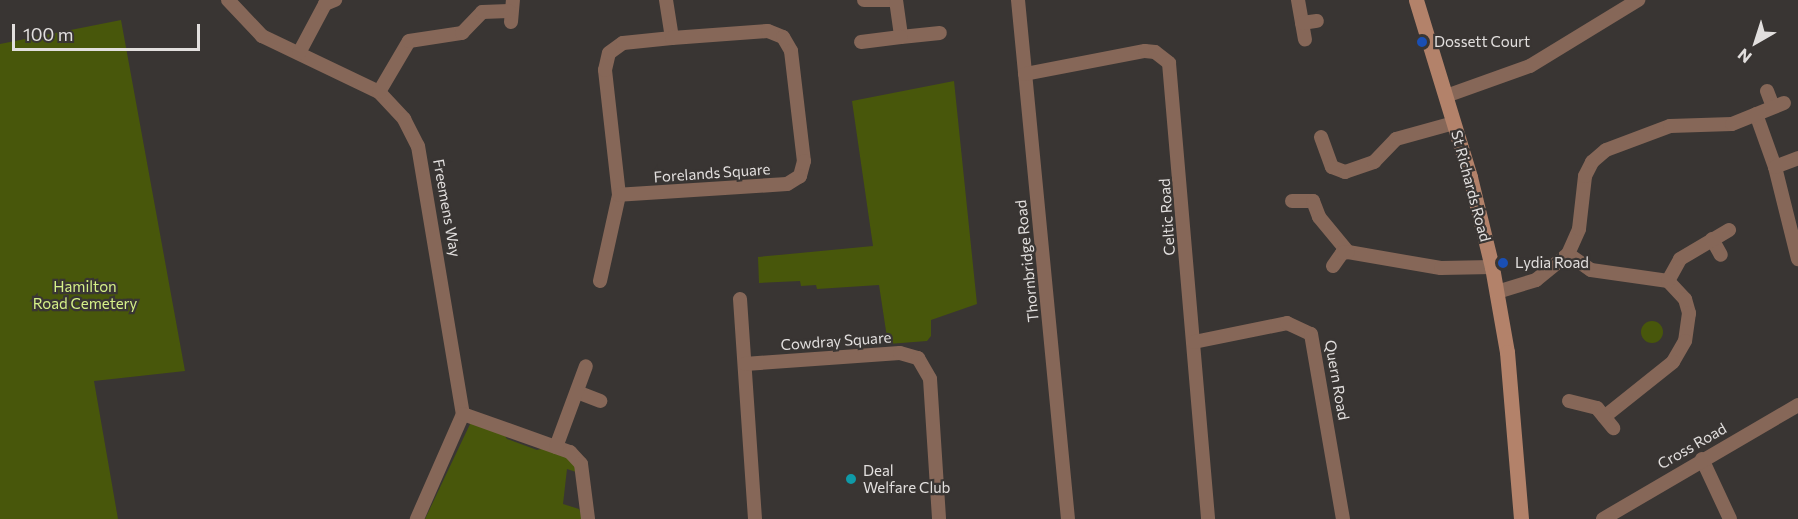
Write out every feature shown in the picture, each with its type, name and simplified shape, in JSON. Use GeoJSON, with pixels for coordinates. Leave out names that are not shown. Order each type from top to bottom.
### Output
{"type":"FeatureCollection","features":[{"type":"Feature","properties":{"kind":"street","name":"Freemens Way"},"geometry":{"type":"LineString","coordinates":[[228,0],[255,31],[379,92],[404,119],[423,162],[463,414]]}},
{"type":"Feature","properties":{"kind":"street"},"geometry":{"type":"LineString","coordinates":[[299,52],[325,4],[335,0]]}},
{"type":"Feature","properties":{"kind":"street"},"geometry":{"type":"LineString","coordinates":[[666,0],[672,38]]}},
{"type":"Feature","properties":{"kind":"street"},"geometry":{"type":"LineString","coordinates":[[864,0],[896,0],[901,37]]}},
{"type":"Feature","properties":{"kind":"street","name":"Thornbridge Road"},"geometry":{"type":"LineString","coordinates":[[1018,0],[1068,519]]}},
{"type":"Feature","properties":{"kind":"street"},"geometry":{"type":"LineString","coordinates":[[1298,0],[1305,39]]}},
{"type":"Feature","properties":{"kind":"street","name":"St Richards Road"},"geometry":{"type":"LineString","coordinates":[[1416,0],[1454,123],[1492,267],[1513,406],[1521,519]]}},
{"type":"Feature","properties":{"kind":"street"},"geometry":{"type":"LineString","coordinates":[[1446,96],[1530,66],[1638,0]]}},
{"type":"Feature","properties":{"kind":"street"},"geometry":{"type":"LineString","coordinates":[[379,92],[409,40],[462,33],[482,12],[511,11]]}},
{"type":"Feature","properties":{"kind":"street"},"geometry":{"type":"LineString","coordinates":[[1302,23],[1317,21]]}},
{"type":"Feature","properties":{"kind":"street","name":"Forelands Square"},"geometry":{"type":"LineString","coordinates":[[600,281],[619,195],[606,61],[615,46],[623,43],[672,38],[768,31],[783,37],[791,51],[804,168],[800,176],[787,184],[619,195]]}},
{"type":"Feature","properties":{"kind":"street"},"geometry":{"type":"LineString","coordinates":[[861,42],[940,33]]}},
{"type":"Feature","properties":{"kind":"street","name":"Celtic Road"},"geometry":{"type":"LineString","coordinates":[[1025,74],[1145,51],[1155,52],[1169,63],[1208,519]]}},
{"type":"Feature","properties":{"kind":"street"},"geometry":{"type":"LineString","coordinates":[[1497,292],[1536,280],[1568,254],[1575,242],[1585,176],[1592,162],[1606,150],[1670,126],[1716,127],[1756,114],[1778,105],[1767,91]]}},
{"type":"Feature","properties":{"kind":"street"},"geometry":{"type":"LineString","coordinates":[[1756,114],[1775,167],[1798,259]]}},
{"type":"Feature","properties":{"kind":"street"},"geometry":{"type":"LineString","coordinates":[[1321,137],[1332,167],[1345,172],[1374,162],[1396,138],[1454,123]]}},
{"type":"Feature","properties":{"kind":"street"},"geometry":{"type":"LineString","coordinates":[[1775,167],[1798,158]]}},
{"type":"Feature","properties":{"kind":"street"},"geometry":{"type":"LineString","coordinates":[[1292,201],[1312,201],[1318,218],[1348,252]]}},
{"type":"Feature","properties":{"kind":"street"},"geometry":{"type":"LineString","coordinates":[[1668,281],[1680,259],[1729,230]]}},
{"type":"Feature","properties":{"kind":"street"},"geometry":{"type":"LineString","coordinates":[[1712,239],[1721,255]]}},
{"type":"Feature","properties":{"kind":"street"},"geometry":{"type":"LineString","coordinates":[[1333,266],[1342,253],[1348,252],[1441,268],[1492,267]]}},
{"type":"Feature","properties":{"kind":"street"},"geometry":{"type":"LineString","coordinates":[[1568,254],[1601,273],[1668,281],[1681,293],[1689,313],[1683,347],[1673,363],[1609,423],[1597,408],[1569,401]]}},
{"type":"Feature","properties":{"kind":"street"},"geometry":{"type":"LineString","coordinates":[[740,299],[755,519]]}},
{"type":"Feature","properties":{"kind":"street","name":"Quern Road"},"geometry":{"type":"LineString","coordinates":[[1194,342],[1287,323],[1311,334],[1343,519]]}},
{"type":"Feature","properties":{"kind":"street","name":"Cowdray Square"},"geometry":{"type":"LineString","coordinates":[[746,364],[900,353],[918,358],[930,379],[939,519]]}},
{"type":"Feature","properties":{"kind":"street"},"geometry":{"type":"LineString","coordinates":[[556,447],[586,366]]}},
{"type":"Feature","properties":{"kind":"street"},"geometry":{"type":"LineString","coordinates":[[577,392],[600,401]]}},
{"type":"Feature","properties":{"kind":"street","name":"Cross Road"},"geometry":{"type":"LineString","coordinates":[[1603,519],[1702,459],[1798,405]]}},
{"type":"Feature","properties":{"kind":"street"},"geometry":{"type":"LineString","coordinates":[[417,519],[463,414],[570,452],[581,464],[588,519]]}},
{"type":"Feature","properties":{"kind":"street"},"geometry":{"type":"LineString","coordinates":[[1702,459],[1731,519]]}},
{"type":"Feature","properties":{"kind":"green space","name":"Hamilton Road Cemetery"},"geometry":{"type":"Polygon","coordinates":[[[121,20],[185,371],[94,381],[118,519],[0,519],[0,44],[121,20]]]}},
{"type":"Feature","properties":{"kind":"green space"},"geometry":{"type":"Polygon","coordinates":[[[954,81],[977,304],[931,320],[931,336],[927,341],[888,344],[879,285],[817,289],[816,285],[801,286],[800,281],[759,283],[758,257],[873,246],[852,101],[954,81]]]}},
{"type":"Feature","properties":{"kind":"green space"},"geometry":{"type":"Polygon","coordinates":[[[1652,321],[1660,324],[1663,332],[1660,340],[1652,343],[1644,340],[1641,332],[1644,324],[1652,321]]]}},
{"type":"Feature","properties":{"kind":"green space"},"geometry":{"type":"Polygon","coordinates":[[[471,422],[503,433],[507,439],[537,450],[545,448],[568,456],[579,473],[567,469],[563,504],[579,509],[584,519],[425,519],[471,422]]]}},
{"type":"Feature","properties":{"kind":"place","name":"Dossett Court"},"geometry":{"type":"Point","coordinates":[1422,42]}},
{"type":"Feature","properties":{"kind":"place","name":"Lydia Road"},"geometry":{"type":"Point","coordinates":[1503,263]}},
{"type":"Feature","properties":{"kind":"place","name":"Deal Welfare Club"},"geometry":{"type":"Point","coordinates":[851,479]}}]}
